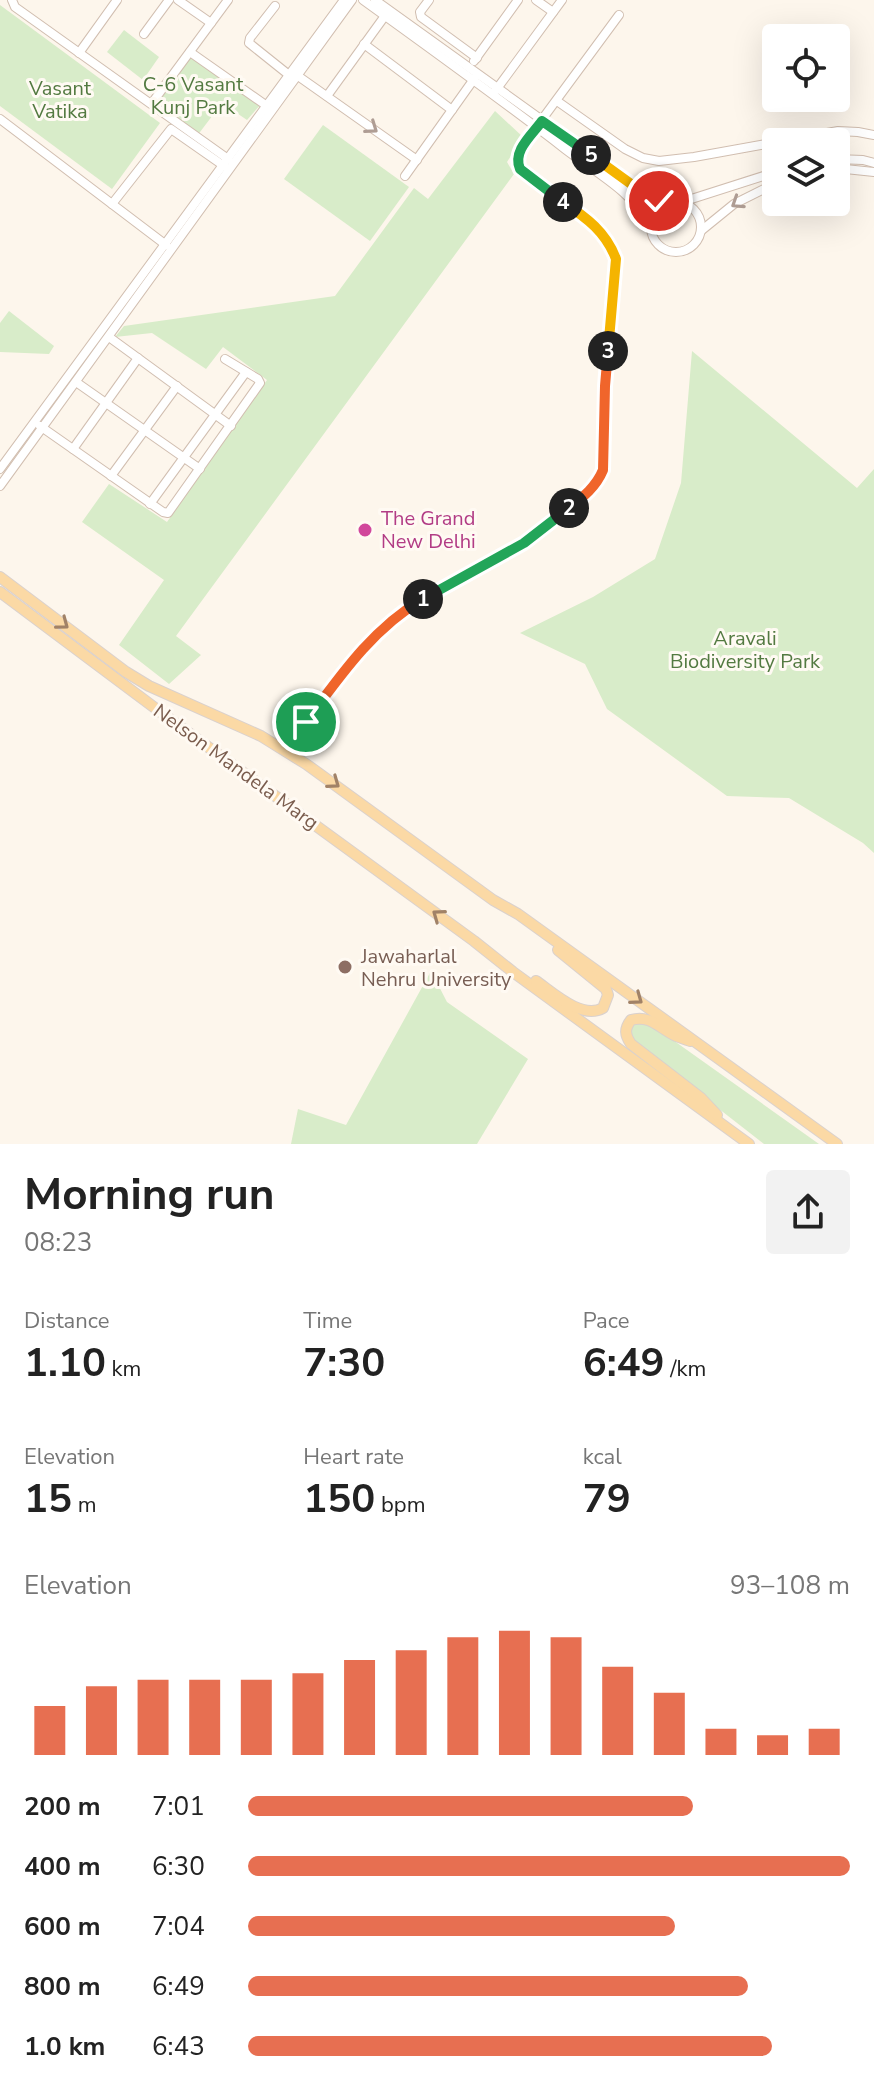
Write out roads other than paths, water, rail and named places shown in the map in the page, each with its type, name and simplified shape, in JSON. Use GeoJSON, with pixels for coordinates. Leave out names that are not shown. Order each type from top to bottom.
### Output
{"type":"FeatureCollection","features":[{"type":"Feature","properties":{"kind":"main road","name":"Nelson Mandela Marg"},"geometry":{"type":"LineString","coordinates":[[0,577],[126,672],[149,686],[261,736],[306,764],[493,900],[600,983],[608,995],[607,1001],[597,1012],[579,1010],[474,941]]}},
{"type":"Feature","properties":{"kind":"main road","name":"Nelson Mandela Marg"},"geometry":{"type":"LineString","coordinates":[[0,592],[749,1144]]}},
{"type":"Feature","properties":{"kind":"main road","name":"Nelson Mandela Marg"},"geometry":{"type":"LineString","coordinates":[[493,900],[518,914],[837,1144]]}},
{"type":"Feature","properties":{"kind":"main road"},"geometry":{"type":"LineString","coordinates":[[698,1043],[676,1036],[641,1017],[631,1020],[626,1030],[631,1044],[701,1098],[725,1126]]}},
{"type":"Feature","properties":{"kind":"street"},"geometry":{"type":"LineString","coordinates":[[12,0],[15,7],[152,103],[226,162]]}},
{"type":"Feature","properties":{"kind":"street"},"geometry":{"type":"LineString","coordinates":[[79,53],[117,0]]}},
{"type":"Feature","properties":{"kind":"street"},"geometry":{"type":"LineString","coordinates":[[144,34],[169,0]]}},
{"type":"Feature","properties":{"kind":"street"},"geometry":{"type":"LineString","coordinates":[[178,0],[211,23]]}},
{"type":"Feature","properties":{"kind":"street"},"geometry":{"type":"LineString","coordinates":[[152,103],[228,0]]}},
{"type":"Feature","properties":{"kind":"street"},"geometry":{"type":"LineString","coordinates":[[0,469],[76,382],[85,362],[109,337],[294,76],[344,0]]}},
{"type":"Feature","properties":{"kind":"street"},"geometry":{"type":"LineString","coordinates":[[0,486],[39,425],[226,162],[352,0]]}},
{"type":"Feature","properties":{"kind":"street"},"geometry":{"type":"LineString","coordinates":[[363,0],[468,68],[475,77]]}},
{"type":"Feature","properties":{"kind":"street"},"geometry":{"type":"LineString","coordinates":[[375,0],[387,13],[540,124],[638,189],[667,203],[712,194],[762,177]]}},
{"type":"Feature","properties":{"kind":"street"},"geometry":{"type":"LineString","coordinates":[[429,0],[420,12],[421,17],[477,58]]}},
{"type":"Feature","properties":{"kind":"street"},"geometry":{"type":"LineString","coordinates":[[468,68],[518,0]]}},
{"type":"Feature","properties":{"kind":"street"},"geometry":{"type":"LineString","coordinates":[[536,0],[553,12]]}},
{"type":"Feature","properties":{"kind":"street"},"geometry":{"type":"LineString","coordinates":[[495,92],[562,0]]}},
{"type":"Feature","properties":{"kind":"street"},"geometry":{"type":"LineString","coordinates":[[275,6],[249,43],[417,160]]}},
{"type":"Feature","properties":{"kind":"street"},"geometry":{"type":"LineString","coordinates":[[327,96],[387,13]]}},
{"type":"Feature","properties":{"kind":"street"},"geometry":{"type":"LineString","coordinates":[[306,722],[339,676],[404,610],[524,543],[591,489],[603,470],[605,386],[616,259],[611,245],[596,226],[517,164],[518,152],[619,15]]}},
{"type":"Feature","properties":{"kind":"street"},"geometry":{"type":"LineString","coordinates":[[364,44],[452,110]]}},
{"type":"Feature","properties":{"kind":"street"},"geometry":{"type":"LineString","coordinates":[[190,52],[267,106]]}},
{"type":"Feature","properties":{"kind":"street"},"geometry":{"type":"LineString","coordinates":[[405,176],[475,77]]}},
{"type":"Feature","properties":{"kind":"street"},"geometry":{"type":"LineString","coordinates":[[557,101],[625,149],[643,158],[659,161],[838,131],[874,135]]}},
{"type":"Feature","properties":{"kind":"street"},"geometry":{"type":"LineString","coordinates":[[0,119],[166,245]]}},
{"type":"Feature","properties":{"kind":"street"},"geometry":{"type":"LineString","coordinates":[[540,124],[625,194],[651,226]]}},
{"type":"Feature","properties":{"kind":"street"},"geometry":{"type":"LineString","coordinates":[[112,204],[171,129],[226,162]]}},
{"type":"Feature","properties":{"kind":"street"},"geometry":{"type":"LineString","coordinates":[[850,160],[874,163]]}},
{"type":"Feature","properties":{"kind":"street"},"geometry":{"type":"LineString","coordinates":[[850,169],[874,172]]}},
{"type":"Feature","properties":{"kind":"street"},"geometry":{"type":"LineString","coordinates":[[702,230],[734,204],[762,190]]}},
{"type":"Feature","properties":{"kind":"street"},"geometry":{"type":"LineString","coordinates":[[667,203],[654,215],[652,234],[664,250],[674,253],[691,248],[702,230],[697,212],[681,202]]}},
{"type":"Feature","properties":{"kind":"street"},"geometry":{"type":"LineString","coordinates":[[109,337],[231,426]]}},
{"type":"Feature","properties":{"kind":"street"},"geometry":{"type":"LineString","coordinates":[[73,449],[138,358]]}},
{"type":"Feature","properties":{"kind":"street"},"geometry":{"type":"LineString","coordinates":[[39,425],[150,504],[163,512],[170,512],[260,383],[225,359]]}},
{"type":"Feature","properties":{"kind":"street"},"geometry":{"type":"LineString","coordinates":[[150,504],[246,372]]}},
{"type":"Feature","properties":{"kind":"street"},"geometry":{"type":"LineString","coordinates":[[76,382],[200,469]]}},
{"type":"Feature","properties":{"kind":"street"},"geometry":{"type":"LineString","coordinates":[[111,476],[177,386]]}},
{"type":"Feature","properties":{"kind":"place","name":"The Grand New Delhi"},"geometry":{"type":"Point","coordinates":[365,530]}},
{"type":"Feature","properties":{"kind":"place","name":"Jawaharlal Nehru University"},"geometry":{"type":"Point","coordinates":[345,967]}},
{"type":"Feature","properties":{"kind":"park label","name":"C-6 Vasant Kunj Park"},"geometry":{"type":"Point","coordinates":[193,96]}},
{"type":"Feature","properties":{"kind":"park label","name":"Vasant Vatika"},"geometry":{"type":"Point","coordinates":[60,100]}},
{"type":"Feature","properties":{"kind":"park label","name":"Aravali Biodiversity Park"},"geometry":{"type":"Point","coordinates":[745,650]}}]}
